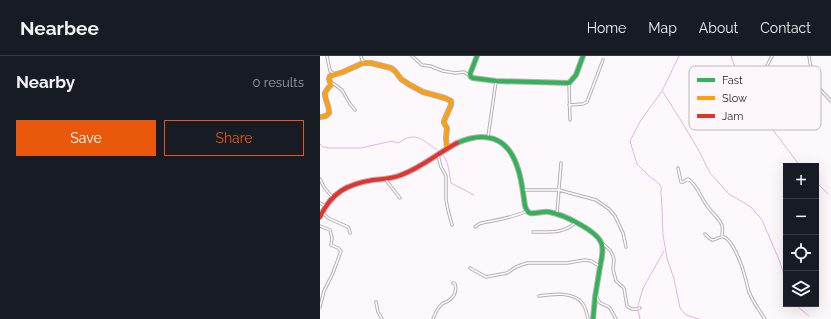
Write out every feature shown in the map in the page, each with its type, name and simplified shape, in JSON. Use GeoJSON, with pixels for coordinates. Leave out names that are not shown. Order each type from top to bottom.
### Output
{"type":"FeatureCollection","features":[{"type":"Feature","properties":{"kind":"street"},"geometry":{"type":"LineString","coordinates":[[327,56],[331,72],[338,74]]}},
{"type":"Feature","properties":{"kind":"street"},"geometry":{"type":"LineString","coordinates":[[361,56],[362,60],[366,63]]}},
{"type":"Feature","properties":{"kind":"street"},"geometry":{"type":"LineString","coordinates":[[412,56],[422,65],[449,72],[464,72],[473,78],[569,83],[572,82],[583,56]]}},
{"type":"Feature","properties":{"kind":"street"},"geometry":{"type":"LineString","coordinates":[[470,75],[477,56]]}},
{"type":"Feature","properties":{"kind":"street"},"geometry":{"type":"LineString","coordinates":[[767,66],[772,56]]}},
{"type":"Feature","properties":{"kind":"street"},"geometry":{"type":"LineString","coordinates":[[809,56],[811,66]]}},
{"type":"Feature","properties":{"kind":"street"},"geometry":{"type":"LineString","coordinates":[[569,105],[583,104],[587,102],[603,60]]}},
{"type":"Feature","properties":{"kind":"street"},"geometry":{"type":"LineString","coordinates":[[320,117],[328,116],[329,113],[330,108],[325,94],[330,86],[329,77],[366,63],[391,68],[401,79],[410,85],[451,102],[444,121],[447,128],[447,149]]}},
{"type":"Feature","properties":{"kind":"street"},"geometry":{"type":"LineString","coordinates":[[330,80],[342,90],[355,110]]}},
{"type":"Feature","properties":{"kind":"street"},"geometry":{"type":"LineString","coordinates":[[488,137],[496,80]]}},
{"type":"Feature","properties":{"kind":"street"},"geometry":{"type":"LineString","coordinates":[[569,83],[570,120]]}},
{"type":"Feature","properties":{"kind":"street"},"geometry":{"type":"LineString","coordinates":[[821,91],[831,102]]}},
{"type":"Feature","properties":{"kind":"street"},"geometry":{"type":"LineString","coordinates":[[320,217],[325,206],[332,197],[342,190],[362,182],[385,179],[407,173],[447,149],[469,138],[479,136],[494,139],[503,144],[513,155],[517,166],[527,211]]}},
{"type":"Feature","properties":{"kind":"street"},"geometry":{"type":"LineString","coordinates":[[438,155],[441,167],[446,176],[446,200],[452,225]]}},
{"type":"Feature","properties":{"kind":"street"},"geometry":{"type":"LineString","coordinates":[[558,214],[562,168],[561,163]]}},
{"type":"Feature","properties":{"kind":"street"},"geometry":{"type":"LineString","coordinates":[[678,168],[681,182],[688,179],[691,181],[707,206],[721,223],[722,237]]}},
{"type":"Feature","properties":{"kind":"street"},"geometry":{"type":"LineString","coordinates":[[320,179],[332,197]]}},
{"type":"Feature","properties":{"kind":"street"},"geometry":{"type":"LineString","coordinates":[[385,179],[400,198]]}},
{"type":"Feature","properties":{"kind":"street"},"geometry":{"type":"LineString","coordinates":[[522,190],[559,190],[596,200],[609,209],[614,216],[619,224],[626,247]]}},
{"type":"Feature","properties":{"kind":"street"},"geometry":{"type":"LineString","coordinates":[[320,203],[325,206]]}},
{"type":"Feature","properties":{"kind":"street"},"geometry":{"type":"LineString","coordinates":[[475,227],[482,223],[502,220],[527,211],[530,213],[546,212],[558,214],[576,222],[593,233],[599,238],[602,250],[601,267],[594,303],[593,319]]}},
{"type":"Feature","properties":{"kind":"street"},"geometry":{"type":"LineString","coordinates":[[322,212],[328,218],[346,226],[350,233]]}},
{"type":"Feature","properties":{"kind":"street"},"geometry":{"type":"LineString","coordinates":[[533,232],[563,231],[570,228],[576,222]]}},
{"type":"Feature","properties":{"kind":"street"},"geometry":{"type":"LineString","coordinates":[[320,226],[330,230],[332,238],[330,245],[340,249],[341,251],[333,274],[324,291],[320,307]]}},
{"type":"Feature","properties":{"kind":"street"},"geometry":{"type":"LineString","coordinates":[[705,234],[712,240],[724,237],[729,241],[736,252],[752,299],[765,319]]}},
{"type":"Feature","properties":{"kind":"street"},"geometry":{"type":"LineString","coordinates":[[600,242],[610,250],[614,258],[613,269],[615,279],[624,288],[627,306],[632,309],[640,308]]}},
{"type":"Feature","properties":{"kind":"street"},"geometry":{"type":"LineString","coordinates":[[470,268],[486,277],[507,274],[516,267],[527,263],[567,263],[587,260],[601,267]]}},
{"type":"Feature","properties":{"kind":"street"},"geometry":{"type":"LineString","coordinates":[[433,319],[440,306],[451,299],[455,294],[456,286],[453,284]]}},
{"type":"Feature","properties":{"kind":"street"},"geometry":{"type":"LineString","coordinates":[[596,293],[599,302],[610,308],[616,319]]}},
{"type":"Feature","properties":{"kind":"street"},"geometry":{"type":"LineString","coordinates":[[539,296],[564,295],[577,299],[582,302],[588,319]]}},
{"type":"Feature","properties":{"kind":"street"},"geometry":{"type":"LineString","coordinates":[[376,302],[382,319]]}},
{"type":"Feature","properties":{"kind":"waterway"},"geometry":{"type":"LineString","coordinates":[[679,56],[662,91],[641,120],[630,141],[637,164],[661,186],[663,235],[667,258],[674,279],[680,308],[686,315],[699,319]]}},
{"type":"Feature","properties":{"kind":"waterway"},"geometry":{"type":"LineString","coordinates":[[731,56],[735,66]]}},
{"type":"Feature","properties":{"kind":"waterway"},"geometry":{"type":"LineString","coordinates":[[663,92],[698,149],[710,173],[729,194],[751,207],[762,220],[783,272]]}},
{"type":"Feature","properties":{"kind":"waterway"},"geometry":{"type":"LineString","coordinates":[[773,130],[798,163]]}},
{"type":"Feature","properties":{"kind":"waterway"},"geometry":{"type":"LineString","coordinates":[[320,144],[323,147],[330,148],[361,148],[392,141],[398,143],[406,138],[416,137],[420,138],[437,150]]}},
{"type":"Feature","properties":{"kind":"waterway"},"geometry":{"type":"LineString","coordinates":[[442,154],[447,164],[451,183],[474,195]]}},
{"type":"Feature","properties":{"kind":"waterway"},"geometry":{"type":"LineString","coordinates":[[819,185],[828,194]]}},
{"type":"Feature","properties":{"kind":"waterway"},"geometry":{"type":"LineString","coordinates":[[640,319],[637,309],[643,288],[664,251]]}},
{"type":"Feature","properties":{"kind":"waterway"},"geometry":{"type":"LineString","coordinates":[[798,307],[809,316]]}},
{"type":"Feature","properties":{"kind":"traffic: fast"},"geometry":{"type":"LineString","coordinates":[[477,56],[470,74],[473,78],[496,81],[569,83],[576,75],[583,56]]}},
{"type":"Feature","properties":{"kind":"traffic: fast"},"geometry":{"type":"LineString","coordinates":[[457,143],[476,137],[485,137],[501,142],[513,156],[519,171],[525,206],[528,212],[555,213],[579,224],[594,234],[599,240],[602,245],[603,252],[596,290],[593,319]]}},
{"type":"Feature","properties":{"kind":"traffic: slow"},"geometry":{"type":"LineString","coordinates":[[320,117],[326,116],[329,113],[325,93],[331,85],[329,79],[330,76],[363,63],[371,63],[391,68],[401,79],[410,85],[423,92],[451,101],[451,105],[444,121],[447,128],[447,149]]}},
{"type":"Feature","properties":{"kind":"traffic: jam"},"geometry":{"type":"LineString","coordinates":[[320,217],[329,202],[348,187],[373,180],[387,179],[408,172],[457,143]]}}]}
